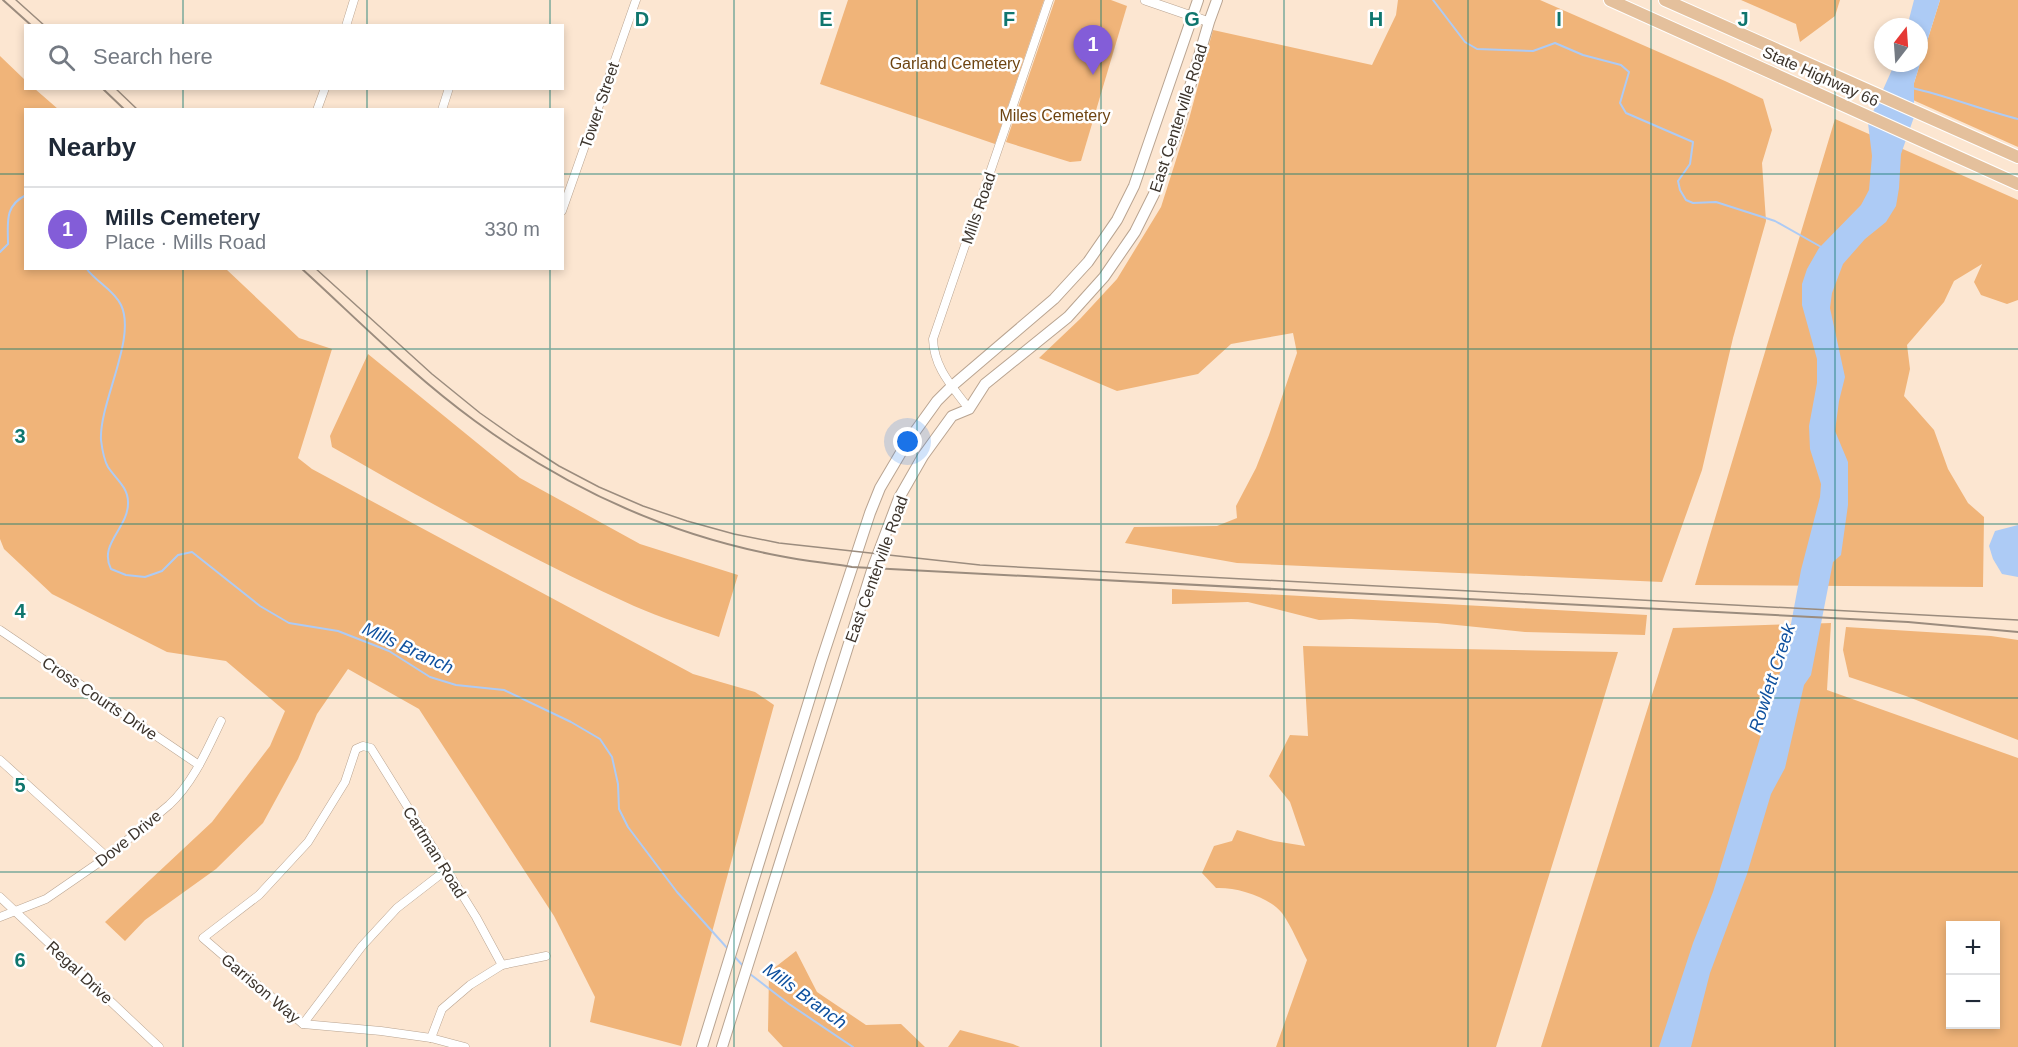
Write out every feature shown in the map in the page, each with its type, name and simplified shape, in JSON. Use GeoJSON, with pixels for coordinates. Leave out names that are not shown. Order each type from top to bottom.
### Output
{"type":"FeatureCollection","features":[{"type":"Feature","properties":{"kind":"main road","name":"East Centerville Road"},"geometry":{"type":"LineString","coordinates":[[702,1047],[821,662],[870,513],[891,469],[932,409],[952,386],[1054,299],[1088,262],[1117,220],[1134,186],[1198,0]]}},
{"type":"Feature","properties":{"kind":"main road","name":"East Centerville Road"},"geometry":{"type":"LineString","coordinates":[[722,1047],[841,668],[885,532],[899,498],[923,456],[952,416],[969,409],[985,384],[1068,317],[1104,277],[1135,232],[1154,194],[1177,131],[1217,0]]}},
{"type":"Feature","properties":{"kind":"main road","name":"State Highway 66"},"geometry":{"type":"LineString","coordinates":[[1610,0],[2018,184]]}},
{"type":"Feature","properties":{"kind":"main road","name":"State Highway 66"},"geometry":{"type":"LineString","coordinates":[[1665,0],[2018,157]]}},
{"type":"Feature","properties":{"kind":"main road"},"geometry":{"type":"LineString","coordinates":[[891,469],[912,474]]}},
{"type":"Feature","properties":{"kind":"main road"},"geometry":{"type":"LineString","coordinates":[[821,662],[841,668]]}},
{"type":"Feature","properties":{"kind":"main road"},"geometry":{"type":"LineString","coordinates":[[772,821],[791,827]]}},
{"type":"Feature","properties":{"kind":"street"},"geometry":{"type":"LineString","coordinates":[[347,24],[354,0]]}},
{"type":"Feature","properties":{"kind":"street","name":"Tower Street"},"geometry":{"type":"LineString","coordinates":[[564,205],[636,0]]}},
{"type":"Feature","properties":{"kind":"street","name":"Mills Road"},"geometry":{"type":"LineString","coordinates":[[969,409],[937,365],[933,351],[933,339],[1049,0]]}},
{"type":"Feature","properties":{"kind":"street"},"geometry":{"type":"LineString","coordinates":[[1145,0],[1209,22]]}},
{"type":"Feature","properties":{"kind":"street"},"geometry":{"type":"LineString","coordinates":[[319,108],[324,90]]}},
{"type":"Feature","properties":{"kind":"street"},"geometry":{"type":"LineString","coordinates":[[443,108],[448,90]]}},
{"type":"Feature","properties":{"kind":"street","name":"Cross Courts Drive"},"geometry":{"type":"LineString","coordinates":[[0,630],[200,765]]}},
{"type":"Feature","properties":{"kind":"street","name":"Dove Drive"},"geometry":{"type":"LineString","coordinates":[[0,917],[46,899],[107,857],[178,798],[200,765],[221,721]]}},
{"type":"Feature","properties":{"kind":"street","name":"Cartman Road"},"geometry":{"type":"LineString","coordinates":[[203,938],[259,895],[308,842],[345,782],[356,749],[363,746],[370,748],[476,917],[502,965]]}},
{"type":"Feature","properties":{"kind":"street"},"geometry":{"type":"LineString","coordinates":[[0,760],[107,857]]}},
{"type":"Feature","properties":{"kind":"street"},"geometry":{"type":"LineString","coordinates":[[303,1024],[362,946],[397,908],[446,870]]}},
{"type":"Feature","properties":{"kind":"street","name":"Regal Drive"},"geometry":{"type":"LineString","coordinates":[[0,897],[159,1047]]}},
{"type":"Feature","properties":{"kind":"street","name":"Garrison Way"},"geometry":{"type":"LineString","coordinates":[[203,938],[303,1024],[431,1038],[465,1047]]}},
{"type":"Feature","properties":{"kind":"street"},"geometry":{"type":"LineString","coordinates":[[431,1038],[442,1009],[470,985],[502,965],[546,956]]}},
{"type":"Feature","properties":{"kind":"green space","name":"Garland Cemetery"},"geometry":{"type":"Polygon","coordinates":[[[848,0],[1044,0],[995,144],[820,84],[848,0]]]}},
{"type":"Feature","properties":{"kind":"green space","name":"Miles Cemetery"},"geometry":{"type":"Polygon","coordinates":[[[1055,0],[1111,0],[1127,6],[1081,161],[1070,162],[1006,142],[1055,0]]]}},
{"type":"Feature","properties":{"kind":"green space"},"geometry":{"type":"Polygon","coordinates":[[[1398,0],[1540,0],[1763,99],[1772,130],[1762,163],[1766,221],[1733,338],[1702,470],[1662,582],[1237,563],[1125,543],[1134,527],[1217,526],[1237,518],[1236,506],[1256,468],[1297,353],[1293,333],[1231,344],[1198,374],[1117,391],[1039,358],[1117,279],[1161,207],[1189,119],[1213,30],[1372,65],[1396,15],[1398,0]]]}},
{"type":"Feature","properties":{"kind":"green space"},"geometry":{"type":"Polygon","coordinates":[[[1741,0],[1840,0],[1835,16],[1800,42],[1796,24],[1741,0]]]}},
{"type":"Feature","properties":{"kind":"green space"},"geometry":{"type":"Polygon","coordinates":[[[1940,0],[2018,0],[2018,147],[1913,100],[1917,72],[1928,72],[1928,38],[1940,0]]]}},
{"type":"Feature","properties":{"kind":"green space"},"geometry":{"type":"Polygon","coordinates":[[[0,56],[24,79],[24,90],[36,90],[57,108],[24,108],[24,270],[227,270],[299,338],[332,349],[298,458],[312,469],[693,674],[755,692],[774,705],[681,1046],[590,1022],[595,997],[554,916],[419,709],[348,669],[317,714],[298,759],[263,823],[216,869],[145,920],[125,941],[105,922],[212,822],[270,746],[285,711],[226,661],[167,652],[52,594],[4,549],[0,539],[0,56]]]}},
{"type":"Feature","properties":{"kind":"green space"},"geometry":{"type":"Polygon","coordinates":[[[1835,119],[2018,200],[2018,300],[2007,304],[1981,295],[1974,282],[1982,264],[1954,281],[1944,302],[1907,345],[1910,369],[1904,396],[1934,430],[1948,469],[1968,503],[1984,517],[1983,587],[1695,585],[1835,119]]]}},
{"type":"Feature","properties":{"kind":"green space"},"geometry":{"type":"Polygon","coordinates":[[[368,354],[520,478],[640,544],[738,575],[719,637],[644,610],[595,588],[443,510],[332,447],[330,436],[368,354]]]}},
{"type":"Feature","properties":{"kind":"green space"},"geometry":{"type":"Polygon","coordinates":[[[1172,589],[1647,615],[1645,635],[1525,632],[1437,623],[1351,619],[1319,620],[1248,602],[1172,604],[1172,589]]]}},
{"type":"Feature","properties":{"kind":"green space"},"geometry":{"type":"Polygon","coordinates":[[[1831,623],[1827,690],[2018,758],[2018,1047],[1541,1047],[1673,628],[1831,623]]]}},
{"type":"Feature","properties":{"kind":"green space"},"geometry":{"type":"Polygon","coordinates":[[[1846,627],[1991,636],[2018,640],[2018,740],[1906,696],[1849,677],[1843,650],[1846,627]]]}},
{"type":"Feature","properties":{"kind":"green space"},"geometry":{"type":"Polygon","coordinates":[[[1303,646],[1618,652],[1496,1047],[1276,1047],[1307,960],[1289,924],[1276,907],[1251,894],[1233,889],[1216,888],[1202,873],[1214,846],[1232,841],[1237,830],[1274,841],[1305,846],[1290,802],[1269,776],[1290,735],[1308,736],[1303,646]]]}},
{"type":"Feature","properties":{"kind":"green space"},"geometry":{"type":"Polygon","coordinates":[[[796,951],[817,992],[866,1025],[901,1024],[925,1047],[783,1047],[768,1031],[769,972],[796,951]]]}},
{"type":"Feature","properties":{"kind":"green space"},"geometry":{"type":"Polygon","coordinates":[[[960,1030],[1013,1044],[1020,1047],[948,1047],[960,1030]]]}},
{"type":"Feature","properties":{"kind":"water"},"geometry":{"type":"Polygon","coordinates":[[[1914,0],[1940,0],[1928,38],[1928,18],[1909,18],[1914,0]]]}},
{"type":"Feature","properties":{"kind":"water"},"geometry":{"type":"Polygon","coordinates":[[[1891,72],[1917,72],[1914,83],[1914,117],[1901,154],[1896,206],[1886,222],[1865,239],[1843,264],[1832,293],[1830,308],[1845,377],[1835,431],[1848,462],[1848,505],[1841,555],[1833,562],[1811,675],[1804,685],[1785,768],[1771,794],[1747,874],[1710,973],[1691,1047],[1659,1047],[1693,943],[1713,892],[1785,656],[1801,570],[1820,497],[1821,484],[1810,449],[1809,426],[1817,383],[1817,359],[1802,305],[1802,284],[1807,269],[1819,248],[1861,205],[1869,190],[1872,156],[1868,123],[1891,72]]]}},
{"type":"Feature","properties":{"kind":"water"},"geometry":{"type":"Polygon","coordinates":[[[2018,525],[2018,577],[2002,574],[1993,559],[1989,546],[1995,531],[2018,525]]]}},
{"type":"Feature","properties":{"kind":"waterway"},"geometry":{"type":"LineString","coordinates":[[1433,0],[1465,42],[1477,49],[1533,51],[1555,43],[1583,55],[1621,65],[1629,72],[1620,103],[1626,113],[1693,142],[1690,164],[1678,181],[1686,200],[1693,203],[1716,202],[1775,221],[1823,248]]}},
{"type":"Feature","properties":{"kind":"waterway"},"geometry":{"type":"LineString","coordinates":[[1912,88],[2018,119]]}},
{"type":"Feature","properties":{"kind":"waterway","name":"Mills Branch"},"geometry":{"type":"LineString","coordinates":[[0,252],[8,244],[8,222],[11,210],[14,204],[24,196]]}},
{"type":"Feature","properties":{"kind":"waterway","name":"Mills Branch"},"geometry":{"type":"LineString","coordinates":[[88,270],[118,300],[125,319],[121,352],[102,425],[101,440],[107,464],[124,487],[128,502],[124,520],[108,552],[111,569],[126,575],[145,577],[162,571],[178,555],[192,552],[260,606],[289,623],[338,631],[389,651],[430,677],[456,685],[504,690],[571,722],[600,739],[612,757],[618,784],[619,809],[628,827],[677,892],[728,949]]}},
{"type":"Feature","properties":{"kind":"waterway","name":"Mills Branch"},"geometry":{"type":"LineString","coordinates":[[734,956],[744,967]]}},
{"type":"Feature","properties":{"kind":"waterway","name":"Mills Branch"},"geometry":{"type":"LineString","coordinates":[[750,974],[789,1004],[853,1047]]}},
{"type":"Feature","properties":{"kind":"tram line"},"geometry":{"type":"LineString","coordinates":[[16,0],[43,24]]}},
{"type":"Feature","properties":{"kind":"tram line"},"geometry":{"type":"LineString","coordinates":[[117,90],[136,108]]}},
{"type":"Feature","properties":{"kind":"tram line"},"geometry":{"type":"LineString","coordinates":[[317,270],[432,374],[480,413],[559,466],[643,506],[734,534],[779,543],[980,565],[2018,620]]}},
{"type":"Feature","properties":{"kind":"railway"},"geometry":{"type":"LineString","coordinates":[[3,0],[30,24]]}},
{"type":"Feature","properties":{"kind":"railway"},"geometry":{"type":"LineString","coordinates":[[104,90],[123,108]]}},
{"type":"Feature","properties":{"kind":"railway"},"geometry":{"type":"LineString","coordinates":[[303,270],[452,404],[545,467],[582,488],[659,522],[739,547],[780,556],[852,567],[1908,622],[2018,632]]}},
{"type":"Feature","properties":{"kind":"place","name":"Mills Cemetery"},"geometry":{"type":"Point","coordinates":[1093,75]}},
{"type":"Feature","properties":{"kind":"water label","name":"Rowlett Creek"},"geometry":{"type":"Point","coordinates":[1772,678]}}]}
